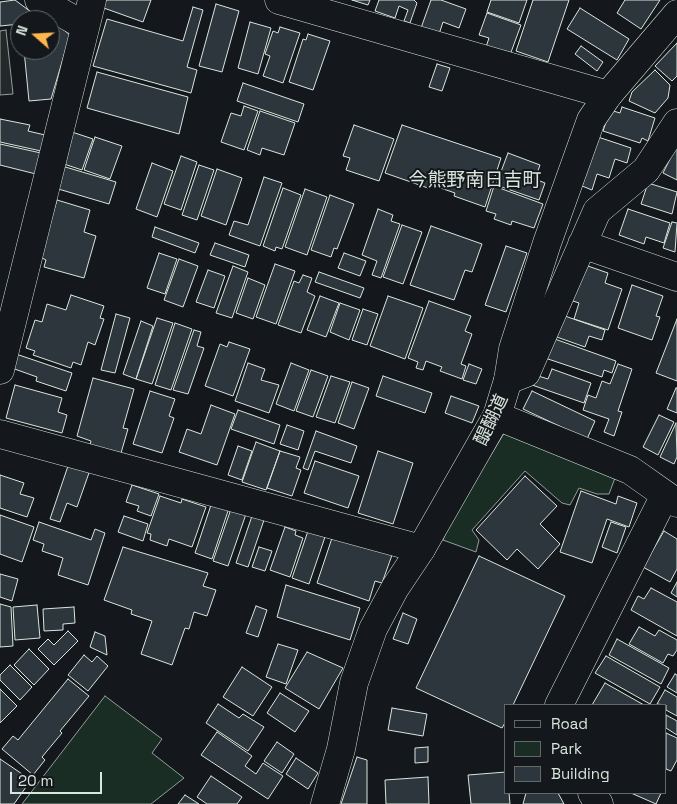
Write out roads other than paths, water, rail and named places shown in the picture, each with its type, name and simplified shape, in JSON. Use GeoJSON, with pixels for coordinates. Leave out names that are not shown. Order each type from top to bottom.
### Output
{"type":"FeatureCollection","features":[{"type":"Feature","properties":{"kind":"street"},"geometry":{"type":"LineString","coordinates":[[39,0],[85,26]]}},
{"type":"Feature","properties":{"kind":"street"},"geometry":{"type":"LineString","coordinates":[[0,370],[92,0]]}},
{"type":"Feature","properties":{"kind":"street"},"geometry":{"type":"LineString","coordinates":[[279,0],[305,4],[608,95]]}},
{"type":"Feature","properties":{"kind":"street","name":"醍醐道"},"geometry":{"type":"LineString","coordinates":[[325,804],[341,749],[354,683],[367,644],[395,588],[421,549],[497,416],[508,380],[513,349],[553,225],[591,120],[608,95],[677,14]]}},
{"type":"Feature","properties":{"kind":"street"},"geometry":{"type":"LineString","coordinates":[[508,380],[526,373],[597,211],[646,170],[677,123]]}},
{"type":"Feature","properties":{"kind":"street"},"geometry":{"type":"LineString","coordinates":[[582,244],[677,277]]}},
{"type":"Feature","properties":{"kind":"street"},"geometry":{"type":"LineString","coordinates":[[497,416],[630,470],[671,499],[560,704]]}},
{"type":"Feature","properties":{"kind":"street"},"geometry":{"type":"LineString","coordinates":[[0,434],[421,549]]}},
{"type":"Feature","properties":{"kind":"district","name":"今熊野南日吉町"},"geometry":{"type":"Point","coordinates":[475,181]}}]}
